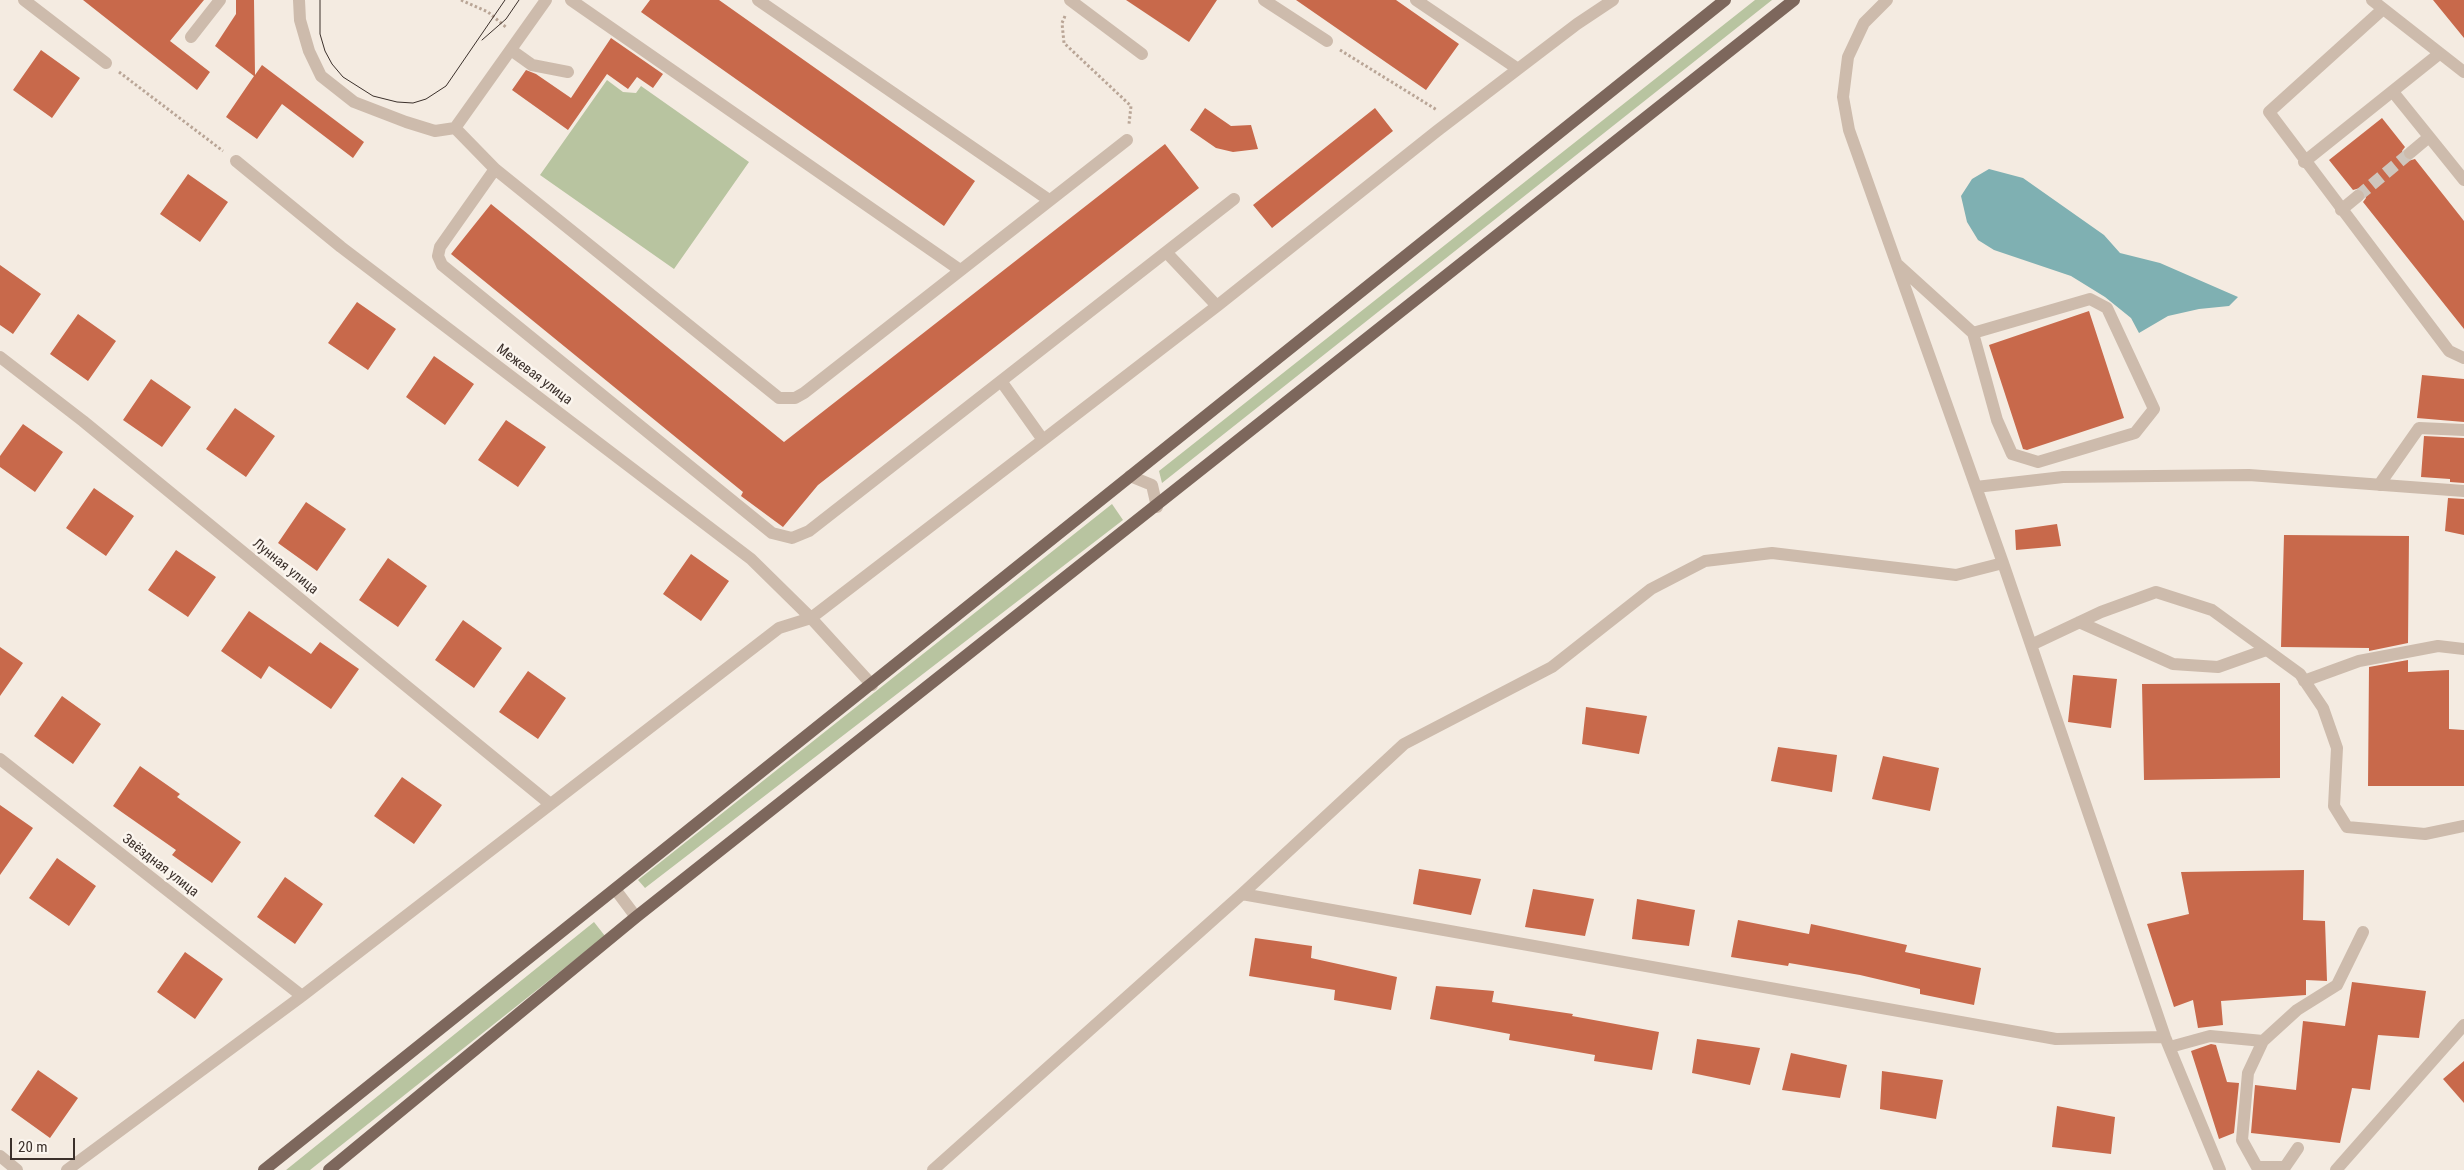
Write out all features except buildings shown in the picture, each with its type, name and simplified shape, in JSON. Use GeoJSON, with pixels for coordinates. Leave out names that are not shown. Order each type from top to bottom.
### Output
{"type":"FeatureCollection","features":[{"type":"Feature","properties":{"kind":"main road"},"geometry":{"type":"LineString","coordinates":[[264,1170],[872,686],[1130,476],[1725,0]]}},
{"type":"Feature","properties":{"kind":"main road"},"geometry":{"type":"LineString","coordinates":[[329,1170],[636,917],[1157,507],[1794,0]]}},
{"type":"Feature","properties":{"kind":"street"},"geometry":{"type":"LineString","coordinates":[[24,0],[106,63]]}},
{"type":"Feature","properties":{"kind":"street"},"geometry":{"type":"LineString","coordinates":[[191,37],[220,0]]}},
{"type":"Feature","properties":{"kind":"street"},"geometry":{"type":"LineString","coordinates":[[299,0],[300,20],[309,51],[322,76],[354,102],[435,131],[455,128],[546,0]]}},
{"type":"Feature","properties":{"kind":"street"},"geometry":{"type":"LineString","coordinates":[[571,0],[960,270]]}},
{"type":"Feature","properties":{"kind":"street"},"geometry":{"type":"LineString","coordinates":[[758,0],[1049,200]]}},
{"type":"Feature","properties":{"kind":"street"},"geometry":{"type":"LineString","coordinates":[[1070,0],[1142,54]]}},
{"type":"Feature","properties":{"kind":"street"},"geometry":{"type":"LineString","coordinates":[[1264,0],[1326,41]]}},
{"type":"Feature","properties":{"kind":"street"},"geometry":{"type":"LineString","coordinates":[[1416,0],[1518,69]]}},
{"type":"Feature","properties":{"kind":"street"},"geometry":{"type":"LineString","coordinates":[[1887,0],[1864,23],[1848,57],[1843,97],[1849,130],[2003,563],[2167,1042],[2220,1170]]}},
{"type":"Feature","properties":{"kind":"street"},"geometry":{"type":"LineString","coordinates":[[2372,0],[2464,72]]}},
{"type":"Feature","properties":{"kind":"street"},"geometry":{"type":"LineString","coordinates":[[68,1170],[302,996],[549,803],[779,628],[811,618],[1217,306],[1452,119],[1605,2]]}},
{"type":"Feature","properties":{"kind":"street"},"geometry":{"type":"LineString","coordinates":[[2383,8],[2269,112],[2304,162],[2449,351],[2464,358]]}},
{"type":"Feature","properties":{"kind":"street"},"geometry":{"type":"LineString","coordinates":[[511,50],[532,65],[568,72]]}},
{"type":"Feature","properties":{"kind":"street"},"geometry":{"type":"LineString","coordinates":[[2304,162],[2439,54]]}},
{"type":"Feature","properties":{"kind":"street"},"geometry":{"type":"LineString","coordinates":[[2393,92],[2464,180]]}},
{"type":"Feature","properties":{"kind":"street"},"geometry":{"type":"LineString","coordinates":[[455,128],[495,169],[779,398],[795,398],[804,392],[1127,140]]}},
{"type":"Feature","properties":{"kind":"street"},"geometry":{"type":"LineString","coordinates":[[2410,153],[2430,137]]}},
{"type":"Feature","properties":{"kind":"street","name":"Межевая улица"},"geometry":{"type":"LineString","coordinates":[[236,161],[341,247],[751,559],[811,618],[872,686]]}},
{"type":"Feature","properties":{"kind":"street"},"geometry":{"type":"LineString","coordinates":[[495,169],[440,247],[438,252],[439,261],[772,533],[792,538],[809,531],[1234,200]]}},
{"type":"Feature","properties":{"kind":"street"},"geometry":{"type":"LineString","coordinates":[[2341,210],[2358,196]]}},
{"type":"Feature","properties":{"kind":"street"},"geometry":{"type":"LineString","coordinates":[[1166,252],[1217,306]]}},
{"type":"Feature","properties":{"kind":"street"},"geometry":{"type":"LineString","coordinates":[[1896,263],[1973,333],[1997,420],[2012,454],[2038,462],[2135,433],[2154,409],[2107,308],[2090,299],[1973,333]]}},
{"type":"Feature","properties":{"kind":"street","name":"Лунная улица"},"geometry":{"type":"LineString","coordinates":[[0,357],[83,421],[549,803]]}},
{"type":"Feature","properties":{"kind":"street"},"geometry":{"type":"LineString","coordinates":[[1001,381],[1044,440]]}},
{"type":"Feature","properties":{"kind":"street"},"geometry":{"type":"LineString","coordinates":[[2379,485],[2419,428],[2464,430]]}},
{"type":"Feature","properties":{"kind":"street"},"geometry":{"type":"LineString","coordinates":[[1976,487],[2063,477],[2249,475],[2464,491]]}},
{"type":"Feature","properties":{"kind":"street"},"geometry":{"type":"LineString","coordinates":[[1130,476],[1152,485],[1157,507]]}},
{"type":"Feature","properties":{"kind":"street"},"geometry":{"type":"LineString","coordinates":[[933,1170],[1242,894],[1404,744],[1552,667],[1652,589],[1705,561],[1772,553],[1956,575],[2003,563]]}},
{"type":"Feature","properties":{"kind":"street"},"geometry":{"type":"LineString","coordinates":[[2031,645],[2101,612],[2156,592],[2212,610],[2300,674],[2323,708],[2337,748],[2334,806],[2347,827],[2425,834],[2464,826]]}},
{"type":"Feature","properties":{"kind":"street"},"geometry":{"type":"LineString","coordinates":[[2079,622],[2173,664],[2218,667],[2266,650]]}},
{"type":"Feature","properties":{"kind":"street"},"geometry":{"type":"LineString","coordinates":[[2304,681],[2359,661],[2438,646],[2464,649]]}},
{"type":"Feature","properties":{"kind":"street","name":"Звёздная улица"},"geometry":{"type":"LineString","coordinates":[[0,759],[302,996]]}},
{"type":"Feature","properties":{"kind":"street"},"geometry":{"type":"LineString","coordinates":[[615,889],[636,917]]}},
{"type":"Feature","properties":{"kind":"street"},"geometry":{"type":"LineString","coordinates":[[1242,894],[2056,1039],[2167,1042],[2210,1036],[2263,1041]]}},
{"type":"Feature","properties":{"kind":"street"},"geometry":{"type":"LineString","coordinates":[[2298,1148],[2285,1166],[2257,1167],[2242,1140],[2248,1073],[2263,1041],[2297,1010],[2337,985],[2363,932]]}},
{"type":"Feature","properties":{"kind":"street"},"geometry":{"type":"LineString","coordinates":[[2336,1170],[2464,1025]]}},
{"type":"Feature","properties":{"kind":"street"},"geometry":{"type":"LineString","coordinates":[[0,1156],[17,1170]]}},
{"type":"Feature","properties":{"kind":"path"},"geometry":{"type":"LineString","coordinates":[[461,0],[488,12],[511,31]]}},
{"type":"Feature","properties":{"kind":"path"},"geometry":{"type":"LineString","coordinates":[[1062,23],[1064,43],[1131,106],[1127,140]]}},
{"type":"Feature","properties":{"kind":"path"},"geometry":{"type":"LineString","coordinates":[[1326,41],[1452,119]]}},
{"type":"Feature","properties":{"kind":"path"},"geometry":{"type":"LineString","coordinates":[[106,63],[236,161]]}},
{"type":"Feature","properties":{"kind":"green space"},"geometry":{"type":"Polygon","coordinates":[[[1755,0],[1772,0],[1162,483],[1159,471],[1755,0]]]}},
{"type":"Feature","properties":{"kind":"green space"},"geometry":{"type":"Polygon","coordinates":[[[607,80],[623,92],[636,93],[641,86],[749,162],[674,269],[540,175],[607,80]]]}},
{"type":"Feature","properties":{"kind":"green space"},"geometry":{"type":"Polygon","coordinates":[[[1112,504],[1123,520],[645,888],[638,880],[1112,504]]]}},
{"type":"Feature","properties":{"kind":"green space"},"geometry":{"type":"Polygon","coordinates":[[[594,922],[605,936],[310,1170],[286,1170],[594,922]]]}},
{"type":"Feature","properties":{"kind":"water"},"geometry":{"type":"Polygon","coordinates":[[[1989,169],[2023,178],[2104,235],[2120,253],[2160,263],[2238,297],[2229,306],[2199,309],[2168,316],[2139,333],[2131,318],[2105,297],[2071,276],[1994,250],[1978,240],[1967,222],[1961,196],[1972,179],[1989,169]]]}},
{"type":"Feature","properties":{"kind":"tunnel"},"geometry":{"type":"LineString","coordinates":[[2358,196],[2410,153]]}},
{"type":"Feature","properties":{"kind":"tram line"},"geometry":{"type":"LineString","coordinates":[[320,0],[320,34],[325,51],[332,64],[343,77],[373,96],[397,102],[413,103],[426,99],[446,86],[505,0]]}},
{"type":"Feature","properties":{"kind":"tram line"},"geometry":{"type":"LineString","coordinates":[[482,40],[506,19],[519,0]]}}]}
